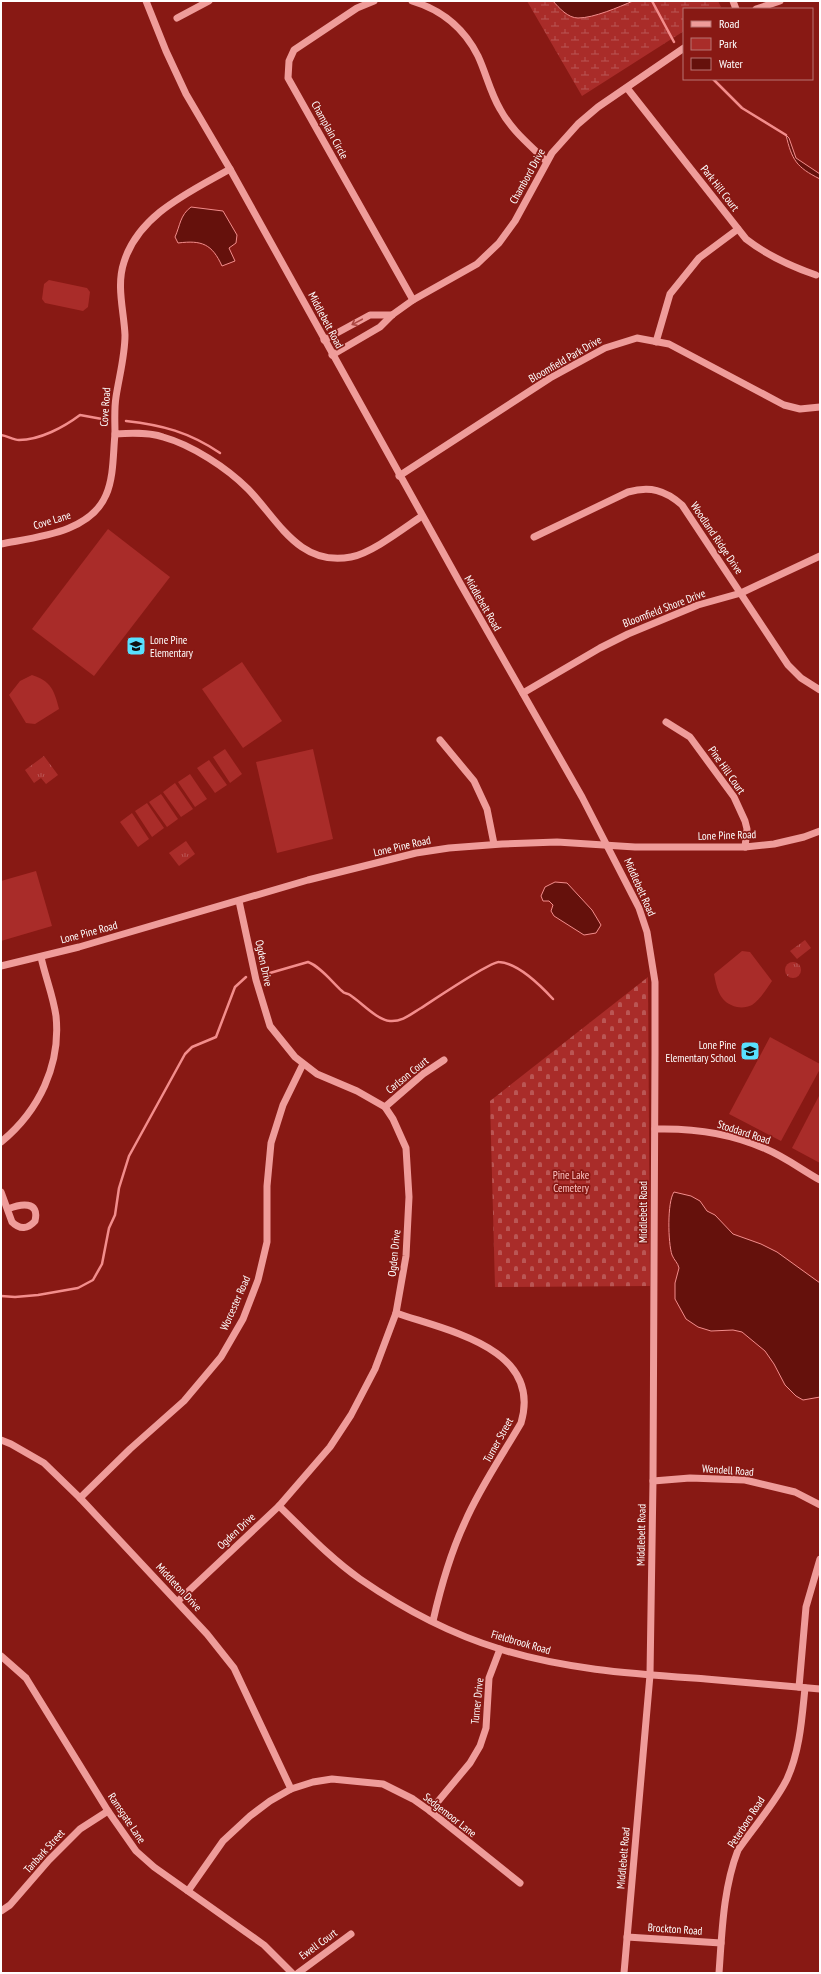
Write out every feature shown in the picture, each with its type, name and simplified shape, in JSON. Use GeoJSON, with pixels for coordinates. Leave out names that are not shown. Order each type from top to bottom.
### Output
{"type":"FeatureCollection","features":[{"type":"Feature","properties":{"kind":"street","name":"Middlebelt Road"},"geometry":{"type":"LineString","coordinates":[[146,1],[166,51],[186,94],[230,169],[399,476],[609,846],[639,908],[647,932],[653,961],[656,1054],[650,1675],[624,1973]]}},
{"type":"Feature","properties":{"kind":"street"},"geometry":{"type":"LineString","coordinates":[[177,18],[209,1]]}},
{"type":"Feature","properties":{"kind":"street","name":"Champlain Circle"},"geometry":{"type":"LineString","coordinates":[[374,1],[357,8],[294,50],[289,61],[288,78],[413,300]]}},
{"type":"Feature","properties":{"kind":"street"},"geometry":{"type":"LineString","coordinates":[[412,1],[438,11],[464,34],[478,56],[500,111],[514,130],[546,161]]}},
{"type":"Feature","properties":{"kind":"street"},"geometry":{"type":"LineString","coordinates":[[759,8],[780,1]]}},
{"type":"Feature","properties":{"kind":"street","name":"Chambord Drive"},"geometry":{"type":"LineString","coordinates":[[332,355],[380,327],[392,315],[413,300],[478,264],[499,243],[515,221],[546,161],[578,124],[598,107],[683,49]]}},
{"type":"Feature","properties":{"kind":"street","name":"Park Hill Court"},"geometry":{"type":"LineString","coordinates":[[627,88],[746,239],[763,252],[786,264],[816,275]]}},
{"type":"Feature","properties":{"kind":"street","name":"Cove Road"},"geometry":{"type":"LineString","coordinates":[[230,169],[177,198],[164,208],[147,224],[133,243],[124,262],[121,291],[125,334],[124,353],[116,399],[115,434],[136,433],[163,436],[191,448],[228,472],[248,489],[292,541],[309,552],[325,558],[352,557],[379,545],[422,516]]}},
{"type":"Feature","properties":{"kind":"street"},"geometry":{"type":"LineString","coordinates":[[656,342],[670,294],[699,258],[738,229]]}},
{"type":"Feature","properties":{"kind":"street"},"geometry":{"type":"LineString","coordinates":[[324,340],[370,315],[392,315]]}},
{"type":"Feature","properties":{"kind":"street","name":"Bloomfield Park Drive"},"geometry":{"type":"LineString","coordinates":[[399,476],[550,378],[605,348],[637,338],[669,344],[784,405],[800,409],[820,407]]}},
{"type":"Feature","properties":{"kind":"street","name":"Cove Lane"},"geometry":{"type":"LineString","coordinates":[[1,544],[67,529],[90,516],[107,495],[115,434]]}},
{"type":"Feature","properties":{"kind":"street","name":"Woodland Ridge Drive"},"geometry":{"type":"LineString","coordinates":[[534,537],[612,498],[641,488],[652,488],[664,492],[682,505],[788,665],[801,678],[820,690]]}},
{"type":"Feature","properties":{"kind":"street","name":"Bloomfield Shore Drive"},"geometry":{"type":"LineString","coordinates":[[522,693],[600,648],[628,634],[698,605],[741,593],[820,556]]}},
{"type":"Feature","properties":{"kind":"street","name":"Pine Hill Court"},"geometry":{"type":"LineString","coordinates":[[666,722],[690,737],[734,797],[745,820],[747,829],[745,846]]}},
{"type":"Feature","properties":{"kind":"street"},"geometry":{"type":"LineString","coordinates":[[440,740],[474,781],[487,809],[494,844]]}},
{"type":"Feature","properties":{"kind":"street","name":"Lone Pine Road"},"geometry":{"type":"LineString","coordinates":[[1,966],[314,879],[416,854],[450,848],[494,844],[557,842],[609,846],[745,846],[774,844],[820,832]]}},
{"type":"Feature","properties":{"kind":"street","name":"Ogden Drive"},"geometry":{"type":"LineString","coordinates":[[178,1601],[279,1506],[330,1447],[351,1415],[375,1368],[396,1313],[406,1256],[409,1197],[406,1148],[393,1119],[385,1108],[357,1091],[317,1074],[303,1064],[295,1057],[270,1026],[257,986],[239,901]]}},
{"type":"Feature","properties":{"kind":"street"},"geometry":{"type":"LineString","coordinates":[[1,1142],[28,1116],[47,1082],[52,1065],[57,1033],[56,1015],[41,956]]}},
{"type":"Feature","properties":{"kind":"street","name":"Carlson Court"},"geometry":{"type":"LineString","coordinates":[[385,1108],[423,1074],[444,1060]]}},
{"type":"Feature","properties":{"kind":"street","name":"Worcester Road"},"geometry":{"type":"LineString","coordinates":[[80,1498],[184,1401],[221,1357],[243,1319],[258,1280],[267,1242],[267,1186],[271,1143],[283,1105],[303,1064]]}},
{"type":"Feature","properties":{"kind":"street","name":"Stoddard Road"},"geometry":{"type":"LineString","coordinates":[[655,1129],[685,1128],[720,1133],[766,1149],[820,1180]]}},
{"type":"Feature","properties":{"kind":"street"},"geometry":{"type":"LineString","coordinates":[[1,1192],[8,1210]]}},
{"type":"Feature","properties":{"kind":"street","name":"Turner Street"},"geometry":{"type":"LineString","coordinates":[[396,1313],[467,1337],[485,1345],[497,1353],[506,1362],[518,1378],[525,1394],[526,1408],[521,1423],[465,1520],[454,1546],[441,1584],[433,1621]]}},
{"type":"Feature","properties":{"kind":"street","name":"Middleton Drive"},"geometry":{"type":"LineString","coordinates":[[1,1440],[44,1463],[80,1498],[208,1634],[234,1668],[291,1790]]}},
{"type":"Feature","properties":{"kind":"street","name":"Wendell Road"},"geometry":{"type":"LineString","coordinates":[[653,1481],[690,1478],[745,1480],[795,1492],[820,1505]]}},
{"type":"Feature","properties":{"kind":"street","name":"Fieldbrook Road"},"geometry":{"type":"LineString","coordinates":[[279,1506],[322,1548],[359,1578],[401,1604],[452,1631],[500,1649],[558,1664],[650,1675],[820,1689]]}},
{"type":"Feature","properties":{"kind":"street","name":"Peterboro Road"},"geometry":{"type":"LineString","coordinates":[[719,1973],[725,1905],[734,1861],[742,1844],[787,1779],[794,1756],[801,1725],[806,1608],[820,1559]]}},
{"type":"Feature","properties":{"kind":"street","name":"Turner Drive"},"geometry":{"type":"LineString","coordinates":[[430,1811],[470,1763],[480,1746],[486,1728],[489,1678],[500,1649]]}},
{"type":"Feature","properties":{"kind":"street","name":"Ramsgate Lane"},"geometry":{"type":"LineString","coordinates":[[1,1656],[26,1678],[108,1811],[136,1851],[154,1867],[264,1946],[292,1973]]}},
{"type":"Feature","properties":{"kind":"street","name":"Sedgemoor Lane"},"geometry":{"type":"LineString","coordinates":[[188,1891],[223,1841],[250,1816],[270,1801],[291,1790],[313,1782],[332,1779],[383,1784],[413,1799],[520,1883]]}},
{"type":"Feature","properties":{"kind":"street","name":"Tanbark Street"},"geometry":{"type":"LineString","coordinates":[[1,1911],[14,1901],[48,1860],[80,1829],[108,1811]]}},
{"type":"Feature","properties":{"kind":"street","name":"Ewell Court"},"geometry":{"type":"LineString","coordinates":[[298,1973],[351,1934]]}},
{"type":"Feature","properties":{"kind":"street","name":"Brockton Road"},"geometry":{"type":"LineString","coordinates":[[627,1937],[721,1943]]}},
{"type":"Feature","properties":{"kind":"green space"},"geometry":{"type":"Polygon","coordinates":[[[527,1],[553,1],[562,12],[594,14],[633,1],[718,1],[721,7],[720,8],[683,8],[683,32],[582,96],[527,1]]]}},
{"type":"Feature","properties":{"kind":"green space"},"geometry":{"type":"Polygon","coordinates":[[[49,280],[87,288],[90,292],[88,307],[83,311],[45,303],[42,299],[44,284],[49,280]]]}},
{"type":"Feature","properties":{"kind":"green space"},"geometry":{"type":"Polygon","coordinates":[[[108,529],[170,577],[94,676],[32,629],[108,529]]]}},
{"type":"Feature","properties":{"kind":"green space"},"geometry":{"type":"Polygon","coordinates":[[[242,662],[282,721],[243,748],[202,689],[242,662]]]}},
{"type":"Feature","properties":{"kind":"green space"},"geometry":{"type":"Polygon","coordinates":[[[32,675],[48,683],[53,691],[59,709],[35,724],[26,723],[9,695],[20,681],[32,675]]]}},
{"type":"Feature","properties":{"kind":"green space"},"geometry":{"type":"Polygon","coordinates":[[[225,749],[242,774],[230,783],[213,757],[225,749]]]}},
{"type":"Feature","properties":{"kind":"green space"},"geometry":{"type":"Polygon","coordinates":[[[313,749],[333,839],[277,853],[256,762],[313,749]]]}},
{"type":"Feature","properties":{"kind":"green space"},"geometry":{"type":"Polygon","coordinates":[[[44,756],[58,775],[46,784],[41,778],[34,783],[25,770],[44,756]]]}},
{"type":"Feature","properties":{"kind":"green space"},"geometry":{"type":"Polygon","coordinates":[[[209,760],[227,785],[215,793],[197,768],[209,760]]]}},
{"type":"Feature","properties":{"kind":"green space"},"geometry":{"type":"Polygon","coordinates":[[[190,774],[207,799],[195,807],[178,782],[190,774]]]}},
{"type":"Feature","properties":{"kind":"green space"},"geometry":{"type":"Polygon","coordinates":[[[175,783],[193,809],[181,817],[163,792],[175,783]]]}},
{"type":"Feature","properties":{"kind":"green space"},"geometry":{"type":"Polygon","coordinates":[[[161,794],[178,819],[167,827],[149,802],[161,794]]]}},
{"type":"Feature","properties":{"kind":"green space"},"geometry":{"type":"Polygon","coordinates":[[[147,803],[164,828],[152,837],[135,811],[147,803]]]}},
{"type":"Feature","properties":{"kind":"green space"},"geometry":{"type":"Polygon","coordinates":[[[132,813],[149,839],[138,847],[120,822],[132,813]]]}},
{"type":"Feature","properties":{"kind":"green space"},"geometry":{"type":"Polygon","coordinates":[[[186,841],[195,854],[179,866],[169,853],[186,841]]]}},
{"type":"Feature","properties":{"kind":"green space"},"geometry":{"type":"Polygon","coordinates":[[[36,871],[52,926],[1,941],[1,881],[36,871]]]}},
{"type":"Feature","properties":{"kind":"green space"},"geometry":{"type":"Polygon","coordinates":[[[805,940],[811,948],[797,959],[790,951],[805,940]]]}},
{"type":"Feature","properties":{"kind":"green space"},"geometry":{"type":"Polygon","coordinates":[[[742,951],[750,952],[772,981],[755,1003],[749,1006],[737,1007],[731,1005],[720,995],[714,974],[742,951]]]}},
{"type":"Feature","properties":{"kind":"green space"},"geometry":{"type":"Polygon","coordinates":[[[790,962],[796,962],[801,967],[799,976],[796,978],[790,978],[785,973],[785,967],[790,962]]]}},
{"type":"Feature","properties":{"kind":"green space","name":"Pine Lake Cemetery"},"geometry":{"type":"Polygon","coordinates":[[[648,977],[650,1286],[495,1287],[490,1101],[648,977]]]}},
{"type":"Feature","properties":{"kind":"green space"},"geometry":{"type":"Polygon","coordinates":[[[770,1037],[820,1064],[820,1069],[781,1141],[729,1114],[770,1037]]]}},
{"type":"Feature","properties":{"kind":"green space"},"geometry":{"type":"Polygon","coordinates":[[[820,1094],[820,1163],[792,1148],[820,1094]]]}},
{"type":"Feature","properties":{"kind":"water"},"geometry":{"type":"Polygon","coordinates":[[[553,1],[633,1],[599,14],[584,18],[574,18],[567,14],[553,1]]]}},
{"type":"Feature","properties":{"kind":"water"},"geometry":{"type":"Polygon","coordinates":[[[786,135],[789,138],[796,158],[820,174],[820,179],[805,171],[796,162],[790,151],[786,135]]]}},
{"type":"Feature","properties":{"kind":"water"},"geometry":{"type":"Polygon","coordinates":[[[191,207],[223,211],[237,235],[236,243],[229,248],[235,261],[222,266],[210,248],[205,245],[194,242],[178,243],[175,237],[181,221],[187,210],[191,207]]]}},
{"type":"Feature","properties":{"kind":"water"},"geometry":{"type":"Polygon","coordinates":[[[555,882],[567,883],[592,910],[601,925],[596,933],[584,935],[554,916],[551,911],[553,905],[549,901],[543,901],[541,896],[545,887],[555,882]]]}},
{"type":"Feature","properties":{"kind":"water"},"geometry":{"type":"Polygon","coordinates":[[[674,1192],[691,1196],[700,1201],[707,1211],[715,1215],[733,1234],[761,1244],[777,1252],[820,1283],[820,1397],[803,1400],[796,1396],[785,1385],[765,1351],[742,1332],[733,1330],[711,1331],[698,1327],[686,1319],[675,1299],[675,1283],[679,1268],[672,1255],[669,1232],[670,1204],[674,1192]]]}},
{"type":"Feature","properties":{"kind":"waterway"},"geometry":{"type":"LineString","coordinates":[[652,1],[674,42]]}},
{"type":"Feature","properties":{"kind":"waterway"},"geometry":{"type":"LineString","coordinates":[[714,80],[742,108],[786,135]]}},
{"type":"Feature","properties":{"kind":"waterway"},"geometry":{"type":"LineString","coordinates":[[1,435],[17,440],[35,438],[67,424],[80,415],[102,419]]}},
{"type":"Feature","properties":{"kind":"waterway"},"geometry":{"type":"LineString","coordinates":[[126,421],[163,427],[175,431],[197,440],[220,453]]}},
{"type":"Feature","properties":{"kind":"waterway"},"geometry":{"type":"LineString","coordinates":[[263,975],[308,962],[322,971],[344,993],[350,995],[380,1018],[390,1021],[406,1017],[474,974],[494,963],[499,962],[514,966],[529,976],[553,999]]}},
{"type":"Feature","properties":{"kind":"waterway"},"geometry":{"type":"LineString","coordinates":[[1,1296],[15,1297],[38,1295],[78,1288],[93,1280],[102,1264],[109,1228],[115,1215],[119,1188],[129,1156],[185,1054],[192,1047],[216,1037],[235,987],[246,977]]}},
{"type":"Feature","properties":{"kind":"place","name":"Lone Pine Elementary"},"geometry":{"type":"Point","coordinates":[136,646]}},
{"type":"Feature","properties":{"kind":"place","name":"Lone Pine Elementary School"},"geometry":{"type":"Point","coordinates":[750,1051]}}]}
